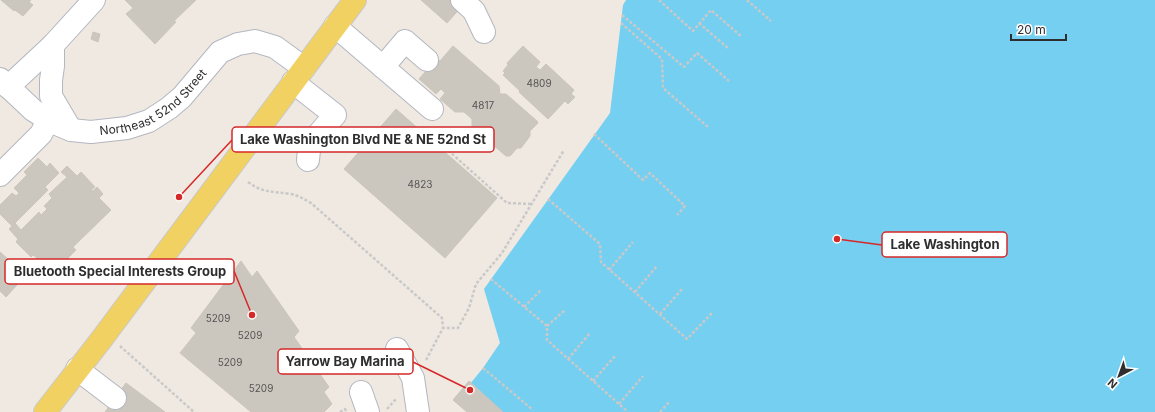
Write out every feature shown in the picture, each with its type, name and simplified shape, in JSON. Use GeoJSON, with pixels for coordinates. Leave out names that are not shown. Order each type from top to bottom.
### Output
{"type":"FeatureCollection","features":[{"type":"Feature","properties":{"kind":"main road"},"geometry":{"type":"LineString","coordinates":[[45,412],[101,340],[355,0]]}},
{"type":"Feature","properties":{"kind":"street"},"geometry":{"type":"LineString","coordinates":[[4,83],[53,45],[94,0]]}},
{"type":"Feature","properties":{"kind":"street"},"geometry":{"type":"LineString","coordinates":[[462,0],[474,11],[484,32]]}},
{"type":"Feature","properties":{"kind":"street"},"geometry":{"type":"LineString","coordinates":[[335,26],[383,67],[426,117]]}},
{"type":"Feature","properties":{"kind":"street"},"geometry":{"type":"LineString","coordinates":[[383,67],[404,41],[427,60]]}},
{"type":"Feature","properties":{"kind":"street","name":"Northeast 52nd Street"},"geometry":{"type":"LineString","coordinates":[[4,83],[33,110],[48,120],[71,130],[92,132],[105,131],[127,128],[149,121],[169,108],[182,97],[220,52],[238,44],[255,42],[275,47],[335,114],[315,138],[309,150],[308,160]]}},
{"type":"Feature","properties":{"kind":"street"},"geometry":{"type":"LineString","coordinates":[[53,45],[51,96],[71,130]]}},
{"type":"Feature","properties":{"kind":"street"},"geometry":{"type":"LineString","coordinates":[[0,175],[41,134],[48,120]]}},
{"type":"Feature","properties":{"kind":"street"},"geometry":{"type":"LineString","coordinates":[[397,349],[413,378],[418,412]]}},
{"type":"Feature","properties":{"kind":"street"},"geometry":{"type":"LineString","coordinates":[[77,370],[115,398]]}},
{"type":"Feature","properties":{"kind":"path"},"geometry":{"type":"LineString","coordinates":[[659,0],[693,31],[711,10],[742,37]]}},
{"type":"Feature","properties":{"kind":"path"},"geometry":{"type":"LineString","coordinates":[[747,0],[771,21]]}},
{"type":"Feature","properties":{"kind":"path"},"geometry":{"type":"LineString","coordinates":[[622,15],[684,67],[697,53],[729,81]]}},
{"type":"Feature","properties":{"kind":"path"},"geometry":{"type":"LineString","coordinates":[[621,23],[662,59],[663,88],[708,127]]}},
{"type":"Feature","properties":{"kind":"path"},"geometry":{"type":"LineString","coordinates":[[700,23],[729,50]]}},
{"type":"Feature","properties":{"kind":"path"},"geometry":{"type":"LineString","coordinates":[[426,117],[507,203],[532,204]]}},
{"type":"Feature","properties":{"kind":"path"},"geometry":{"type":"LineString","coordinates":[[594,134],[643,180],[650,173],[685,206],[677,215]]}},
{"type":"Feature","properties":{"kind":"path"},"geometry":{"type":"LineString","coordinates":[[443,328],[458,328],[469,308],[476,284],[502,253],[564,150]]}},
{"type":"Feature","properties":{"kind":"path"},"geometry":{"type":"LineString","coordinates":[[248,182],[259,189],[292,194],[311,203],[442,318],[443,328],[423,366]]}},
{"type":"Feature","properties":{"kind":"path"},"geometry":{"type":"LineString","coordinates":[[548,199],[600,244],[601,262],[687,339],[712,313]]}},
{"type":"Feature","properties":{"kind":"path"},"geometry":{"type":"LineString","coordinates":[[610,270],[633,242]]}},
{"type":"Feature","properties":{"kind":"path"},"geometry":{"type":"LineString","coordinates":[[635,292],[657,266]]}},
{"type":"Feature","properties":{"kind":"path"},"geometry":{"type":"LineString","coordinates":[[491,279],[547,326]]}},
{"type":"Feature","properties":{"kind":"path"},"geometry":{"type":"LineString","coordinates":[[660,314],[683,288]]}},
{"type":"Feature","properties":{"kind":"path"},"geometry":{"type":"LineString","coordinates":[[524,307],[541,290]]}},
{"type":"Feature","properties":{"kind":"path"},"geometry":{"type":"LineString","coordinates":[[566,310],[547,326],[547,340],[628,412]]}},
{"type":"Feature","properties":{"kind":"path"},"geometry":{"type":"LineString","coordinates":[[568,358],[590,333]]}},
{"type":"Feature","properties":{"kind":"path"},"geometry":{"type":"LineString","coordinates":[[129,355],[194,412]]}},
{"type":"Feature","properties":{"kind":"path"},"geometry":{"type":"LineString","coordinates":[[593,381],[616,355]]}},
{"type":"Feature","properties":{"kind":"path"},"geometry":{"type":"LineString","coordinates":[[483,368],[533,410]]}},
{"type":"Feature","properties":{"kind":"path"},"geometry":{"type":"LineString","coordinates":[[619,404],[643,376]]}},
{"type":"Feature","properties":{"kind":"path"},"geometry":{"type":"LineString","coordinates":[[660,412],[670,402]]}},
{"type":"Feature","properties":{"kind":"path"},"geometry":{"type":"LineString","coordinates":[[340,412],[345,409],[347,412]]}},
{"type":"Feature","properties":{"kind":"water"},"geometry":{"type":"Polygon","coordinates":[[[626,0],[1155,0],[1155,412],[477,412],[470,384],[500,343],[484,289],[610,113],[623,5],[626,0]]]}},
{"type":"Feature","properties":{"kind":"building"},"geometry":{"type":"Polygon","coordinates":[[[1,0],[31,0],[29,2],[33,5],[23,16],[15,10],[14,11],[1,0]]]}},
{"type":"Feature","properties":{"kind":"building"},"geometry":{"type":"Polygon","coordinates":[[[125,0],[196,0],[174,21],[176,22],[155,44],[126,14],[133,8],[125,0]]]}},
{"type":"Feature","properties":{"kind":"building"},"geometry":{"type":"Polygon","coordinates":[[[421,0],[458,0],[463,5],[447,23],[421,0]]]}},
{"type":"Feature","properties":{"kind":"building"},"geometry":{"type":"Polygon","coordinates":[[[93,32],[100,34],[98,42],[91,39],[93,32]]]}},
{"type":"Feature","properties":{"kind":"building"},"geometry":{"type":"Polygon","coordinates":[[[453,46],[499,86],[500,94],[506,94],[537,121],[538,123],[530,131],[530,136],[521,148],[517,148],[510,156],[506,156],[472,127],[472,119],[464,112],[455,112],[440,99],[445,93],[441,89],[436,94],[419,79],[432,64],[434,66],[439,60],[440,61],[453,46]]]}},
{"type":"Feature","properties":{"kind":"building"},"geometry":{"type":"Polygon","coordinates":[[[523,46],[540,62],[536,67],[540,70],[546,64],[574,90],[571,94],[575,97],[568,104],[565,101],[548,119],[503,75],[505,73],[503,71],[508,65],[507,63],[523,46]]]}},
{"type":"Feature","properties":{"kind":"building"},"geometry":{"type":"Polygon","coordinates":[[[396,109],[497,198],[445,258],[344,169],[396,109]]]}},
{"type":"Feature","properties":{"kind":"building"},"geometry":{"type":"Polygon","coordinates":[[[38,158],[47,167],[50,163],[59,173],[45,187],[48,190],[12,226],[0,214],[0,205],[12,193],[16,196],[19,193],[14,188],[27,175],[24,172],[38,158]]]}},
{"type":"Feature","properties":{"kind":"building"},"geometry":{"type":"Polygon","coordinates":[[[67,166],[77,176],[81,172],[95,187],[91,190],[93,191],[97,187],[103,194],[99,198],[111,210],[73,247],[76,250],[52,274],[41,262],[37,266],[33,262],[37,258],[33,255],[31,257],[16,242],[18,239],[9,229],[15,223],[21,230],[39,212],[41,215],[47,209],[44,206],[52,198],[49,194],[67,177],[61,172],[67,166]]]}},
{"type":"Feature","properties":{"kind":"building"},"geometry":{"type":"Polygon","coordinates":[[[0,252],[26,275],[6,297],[0,291],[0,252]]]}},
{"type":"Feature","properties":{"kind":"building"},"geometry":{"type":"Polygon","coordinates":[[[241,261],[252,277],[257,271],[299,331],[294,337],[329,387],[324,392],[332,404],[324,412],[251,412],[180,353],[196,333],[191,328],[241,261]]]}},
{"type":"Feature","properties":{"kind":"building"},"geometry":{"type":"Polygon","coordinates":[[[469,381],[503,412],[467,412],[453,400],[469,381]]]}},
{"type":"Feature","properties":{"kind":"building"},"geometry":{"type":"Polygon","coordinates":[[[126,383],[165,412],[105,412],[126,383]]]}},
{"type":"Feature","properties":{"kind":"place","name":"Lake Washington Blvd NE & NE 52nd St"},"geometry":{"type":"Point","coordinates":[179,197]}},
{"type":"Feature","properties":{"kind":"place","name":"Lake Washington"},"geometry":{"type":"Point","coordinates":[837,239]}},
{"type":"Feature","properties":{"kind":"place","name":"Bluetooth Special Interests Group"},"geometry":{"type":"Point","coordinates":[252,315]}},
{"type":"Feature","properties":{"kind":"place","name":"Yarrow Bay Marina"},"geometry":{"type":"Point","coordinates":[470,390]}}]}
